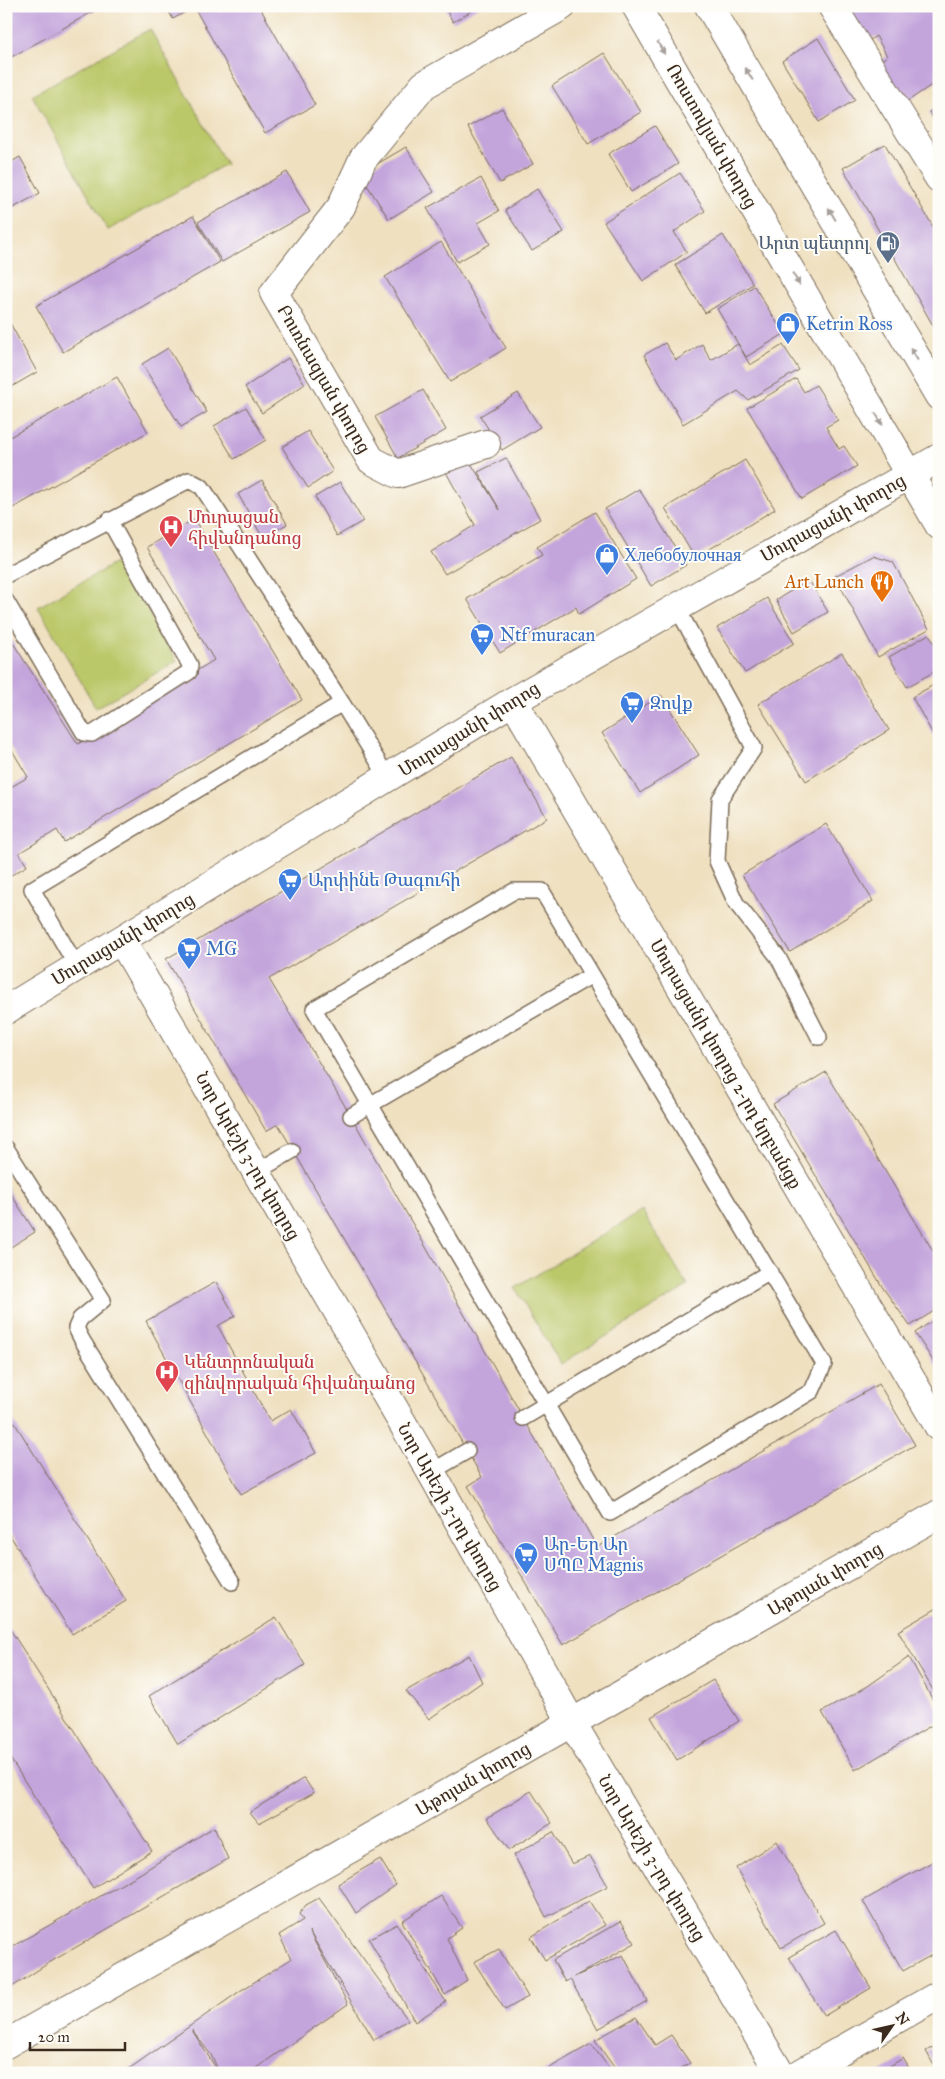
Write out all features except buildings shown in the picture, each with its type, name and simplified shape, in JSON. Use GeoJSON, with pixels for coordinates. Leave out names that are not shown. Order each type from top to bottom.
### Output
{"type":"FeatureCollection","features":[{"type":"Feature","properties":{"kind":"street","name":"Բուռնազյան փողոց"},"geometry":{"type":"LineString","coordinates":[[486,444],[398,474],[371,460],[274,293],[341,207],[363,159],[424,85],[562,6]]}},
{"type":"Feature","properties":{"kind":"street","name":"Ռոստովյան փողոց"},"geometry":{"type":"LineString","coordinates":[[636,6],[939,525]]}},
{"type":"Feature","properties":{"kind":"street"},"geometry":{"type":"LineString","coordinates":[[709,6],[939,396]]}},
{"type":"Feature","properties":{"kind":"street"},"geometry":{"type":"LineString","coordinates":[[832,6],[939,178]]}},
{"type":"Feature","properties":{"kind":"street","name":"Մուրացանի փողոց"},"geometry":{"type":"LineString","coordinates":[[6,1010],[513,701],[676,606],[939,458]]}},
{"type":"Feature","properties":{"kind":"street","name":"Մուրացանի փողոց 2-րդ նրբանցք"},"geometry":{"type":"LineString","coordinates":[[513,701],[939,1427]]}},
{"type":"Feature","properties":{"kind":"street","name":"Նոր Արեշի 3-րդ փողոց"},"geometry":{"type":"LineString","coordinates":[[122,941],[431,1472],[572,1723],[780,2073]]}},
{"type":"Feature","properties":{"kind":"street","name":"Աթոյան փողոց"},"geometry":{"type":"LineString","coordinates":[[6,2044],[939,1514]]}},
{"type":"Feature","properties":{"kind":"street"},"geometry":{"type":"LineString","coordinates":[[801,2073],[939,1995]]}},
{"type":"Feature","properties":{"kind":"lane"},"geometry":{"type":"LineString","coordinates":[[6,575],[189,480],[202,487],[342,703],[388,778]]}},
{"type":"Feature","properties":{"kind":"lane"},"geometry":{"type":"LineString","coordinates":[[6,601],[84,733],[92,734],[189,672],[190,665],[110,520]]}},
{"type":"Feature","properties":{"kind":"lane"},"geometry":{"type":"LineString","coordinates":[[676,606],[754,748],[720,799],[717,861],[736,903],[778,957],[819,1037]]}},
{"type":"Feature","properties":{"kind":"lane"},"geometry":{"type":"LineString","coordinates":[[78,967],[32,889],[342,703]]}},
{"type":"Feature","properties":{"kind":"lane"},"geometry":{"type":"LineString","coordinates":[[514,891],[542,891],[824,1364],[812,1391],[610,1513],[370,1105],[314,1009],[514,891]]}},
{"type":"Feature","properties":{"kind":"lane"},"geometry":{"type":"LineString","coordinates":[[351,1116],[592,975]]}},
{"type":"Feature","properties":{"kind":"lane"},"geometry":{"type":"LineString","coordinates":[[6,1148],[103,1300],[80,1319],[76,1328],[82,1340],[232,1582]]}},
{"type":"Feature","properties":{"kind":"lane"},"geometry":{"type":"LineString","coordinates":[[256,1172],[292,1151]]}},
{"type":"Feature","properties":{"kind":"lane"},"geometry":{"type":"LineString","coordinates":[[523,1418],[770,1272]]}},
{"type":"Feature","properties":{"kind":"lane"},"geometry":{"type":"LineString","coordinates":[[431,1472],[467,1451]]}},
{"type":"Feature","properties":{"kind":"green space"},"geometry":{"type":"Polygon","coordinates":[[[150,29],[226,164],[108,230],[32,95],[150,29]]]}},
{"type":"Feature","properties":{"kind":"green space"},"geometry":{"type":"Polygon","coordinates":[[[119,561],[177,661],[96,708],[38,607],[119,561]]]}},
{"type":"Feature","properties":{"kind":"green space"},"geometry":{"type":"Polygon","coordinates":[[[642,1211],[688,1286],[561,1364],[515,1288],[642,1211]]]}},
{"type":"Feature","properties":{"kind":"place","name":"Արտ պետրոլ"},"geometry":{"type":"Point","coordinates":[888,264]}},
{"type":"Feature","properties":{"kind":"place","name":"Ketrin Ross"},"geometry":{"type":"Point","coordinates":[788,345]}},
{"type":"Feature","properties":{"kind":"place","name":"Մուրացան հիվանդանոց"},"geometry":{"type":"Point","coordinates":[171,548]}},
{"type":"Feature","properties":{"kind":"place","name":"Хлебобулочная"},"geometry":{"type":"Point","coordinates":[607,576]}},
{"type":"Feature","properties":{"kind":"place","name":"Art Lunch"},"geometry":{"type":"Point","coordinates":[882,603]}},
{"type":"Feature","properties":{"kind":"place","name":"Ntf muracan"},"geometry":{"type":"Point","coordinates":[482,656]}},
{"type":"Feature","properties":{"kind":"place","name":"Զովք"},"geometry":{"type":"Point","coordinates":[632,724]}},
{"type":"Feature","properties":{"kind":"place","name":"Արփինե Թագուհի"},"geometry":{"type":"Point","coordinates":[290,901]}},
{"type":"Feature","properties":{"kind":"place","name":"MG"},"geometry":{"type":"Point","coordinates":[189,970]}},
{"type":"Feature","properties":{"kind":"place","name":"Կենտրոնական զինվորական հիվանդանոց"},"geometry":{"type":"Point","coordinates":[167,1393]}},
{"type":"Feature","properties":{"kind":"place","name":"Ար-Եր Ար ՍՊԸ Magnis"},"geometry":{"type":"Point","coordinates":[526,1575]}}]}
